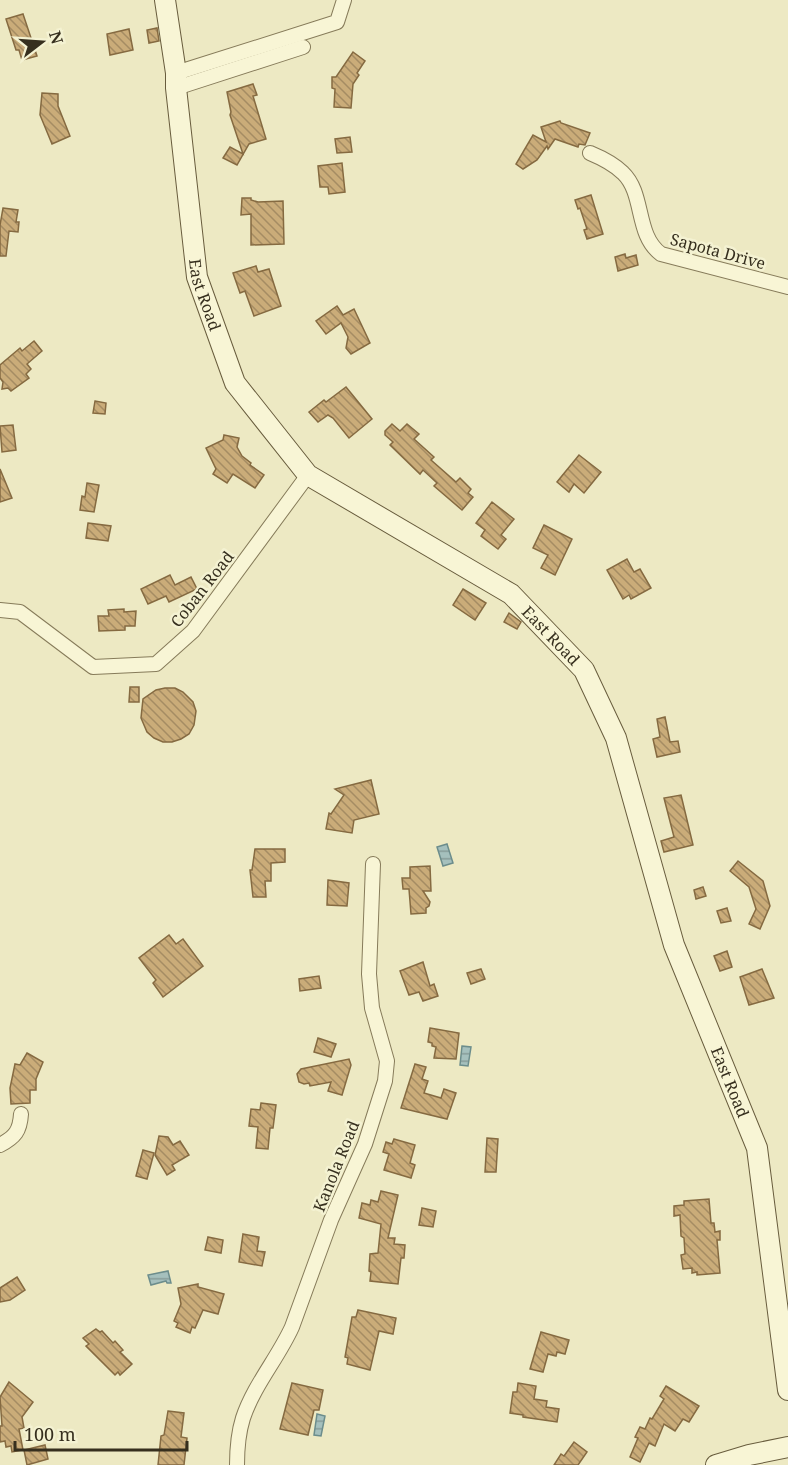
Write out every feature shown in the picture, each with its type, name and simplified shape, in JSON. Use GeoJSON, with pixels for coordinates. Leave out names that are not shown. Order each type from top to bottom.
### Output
{"type":"FeatureCollection","features":[{"type":"Feature","properties":{"kind":"street","name":"East Road"},"geometry":{"type":"LineString","coordinates":[[165,0],[197,277],[235,383],[308,475],[511,594],[584,670],[616,738],[674,945],[758,1148],[788,1390]]}},
{"type":"Feature","properties":{"kind":"street"},"geometry":{"type":"LineString","coordinates":[[176,80],[337,22],[344,0]]}},
{"type":"Feature","properties":{"kind":"street"},"geometry":{"type":"LineString","coordinates":[[176,80],[303,47]]}},
{"type":"Feature","properties":{"kind":"street","name":"Sapota Drive"},"geometry":{"type":"LineString","coordinates":[[590,153],[624,173],[633,190],[645,231],[653,247],[661,254],[788,287]]}},
{"type":"Feature","properties":{"kind":"street","name":"Coban Road"},"geometry":{"type":"LineString","coordinates":[[0,610],[20,612],[93,667],[156,664],[193,631],[308,475]]}},
{"type":"Feature","properties":{"kind":"street","name":"Kanola Road"},"geometry":{"type":"LineString","coordinates":[[237,1465],[238,1442],[246,1412],[292,1327],[331,1220],[365,1144],[385,1081],[387,1061],[372,1008],[369,974],[373,864]]}},
{"type":"Feature","properties":{"kind":"street"},"geometry":{"type":"LineString","coordinates":[[0,1145],[14,1137],[20,1127],[21,1114]]}},
{"type":"Feature","properties":{"kind":"street"},"geometry":{"type":"LineString","coordinates":[[716,1465],[788,1447]]}},
{"type":"Feature","properties":{"kind":"water"},"geometry":{"type":"Polygon","coordinates":[[[447,844],[453,863],[443,866],[437,847],[447,844]]]}},
{"type":"Feature","properties":{"kind":"water"},"geometry":{"type":"Polygon","coordinates":[[[462,1046],[471,1047],[468,1066],[460,1065],[462,1046]]]}},
{"type":"Feature","properties":{"kind":"water"},"geometry":{"type":"Polygon","coordinates":[[[168,1271],[171,1283],[166,1281],[151,1285],[148,1275],[168,1271]]]}},
{"type":"Feature","properties":{"kind":"water"},"geometry":{"type":"Polygon","coordinates":[[[317,1414],[325,1416],[321,1436],[314,1435],[317,1414]]]}},
{"type":"Feature","properties":{"kind":"building"},"geometry":{"type":"Polygon","coordinates":[[[23,14],[37,56],[22,60],[19,50],[16,50],[6,19],[23,14]]]}},
{"type":"Feature","properties":{"kind":"building"},"geometry":{"type":"Polygon","coordinates":[[[157,28],[159,41],[149,43],[147,30],[157,28]]]}},
{"type":"Feature","properties":{"kind":"building"},"geometry":{"type":"Polygon","coordinates":[[[129,29],[133,50],[110,55],[107,34],[129,29]]]}},
{"type":"Feature","properties":{"kind":"building"},"geometry":{"type":"Polygon","coordinates":[[[353,52],[365,61],[353,84],[351,108],[334,107],[335,89],[332,88],[332,77],[336,77],[353,52]]]}},
{"type":"Feature","properties":{"kind":"building"},"geometry":{"type":"Polygon","coordinates":[[[253,84],[257,95],[253,96],[266,139],[249,144],[237,165],[223,158],[230,147],[243,154],[230,115],[227,92],[253,84]]]}},
{"type":"Feature","properties":{"kind":"building"},"geometry":{"type":"Polygon","coordinates":[[[42,93],[58,94],[58,106],[70,136],[52,144],[40,115],[42,93]]]}},
{"type":"Feature","properties":{"kind":"building"},"geometry":{"type":"Polygon","coordinates":[[[560,121],[590,133],[585,145],[579,144],[578,147],[555,139],[537,160],[523,169],[516,164],[533,135],[546,142],[541,127],[560,121]]]}},
{"type":"Feature","properties":{"kind":"building"},"geometry":{"type":"Polygon","coordinates":[[[350,137],[352,152],[337,153],[335,139],[350,137]]]}},
{"type":"Feature","properties":{"kind":"building"},"geometry":{"type":"Polygon","coordinates":[[[342,163],[345,192],[329,194],[328,187],[320,187],[318,166],[342,163]]]}},
{"type":"Feature","properties":{"kind":"building"},"geometry":{"type":"Polygon","coordinates":[[[591,195],[603,234],[587,239],[584,230],[587,229],[575,200],[591,195]]]}},
{"type":"Feature","properties":{"kind":"building"},"geometry":{"type":"Polygon","coordinates":[[[242,198],[251,198],[258,202],[283,201],[284,244],[251,245],[251,214],[241,215],[242,198]]]}},
{"type":"Feature","properties":{"kind":"building"},"geometry":{"type":"Polygon","coordinates":[[[3,208],[18,210],[16,222],[19,222],[18,232],[9,231],[6,256],[0,256],[0,225],[3,208]]]}},
{"type":"Feature","properties":{"kind":"building"},"geometry":{"type":"Polygon","coordinates":[[[625,254],[626,258],[636,255],[638,265],[618,271],[615,257],[625,254]]]}},
{"type":"Feature","properties":{"kind":"building"},"geometry":{"type":"Polygon","coordinates":[[[256,266],[258,272],[269,269],[281,306],[254,316],[245,291],[240,293],[233,273],[256,266]]]}},
{"type":"Feature","properties":{"kind":"building"},"geometry":{"type":"Polygon","coordinates":[[[337,306],[343,315],[354,309],[370,343],[351,354],[346,348],[348,337],[341,323],[326,334],[316,321],[337,306]]]}},
{"type":"Feature","properties":{"kind":"building"},"geometry":{"type":"Polygon","coordinates":[[[34,341],[42,351],[27,364],[31,369],[26,374],[29,378],[11,391],[8,388],[2,389],[0,365],[20,348],[22,351],[34,341]]]}},
{"type":"Feature","properties":{"kind":"building"},"geometry":{"type":"Polygon","coordinates":[[[346,387],[372,419],[349,438],[333,418],[328,415],[318,422],[309,412],[346,387]]]}},
{"type":"Feature","properties":{"kind":"building"},"geometry":{"type":"Polygon","coordinates":[[[95,401],[106,403],[105,414],[93,413],[95,401]]]}},
{"type":"Feature","properties":{"kind":"building"},"geometry":{"type":"Polygon","coordinates":[[[392,424],[400,431],[407,424],[419,434],[414,439],[434,457],[431,460],[456,482],[460,478],[471,489],[468,493],[473,497],[462,510],[434,486],[437,483],[423,470],[420,474],[390,445],[393,442],[385,435],[385,431],[392,424]]]}},
{"type":"Feature","properties":{"kind":"building"},"geometry":{"type":"Polygon","coordinates":[[[13,425],[16,450],[2,452],[0,426],[13,425]]]}},
{"type":"Feature","properties":{"kind":"building"},"geometry":{"type":"Polygon","coordinates":[[[224,435],[239,438],[237,447],[242,456],[264,475],[255,488],[233,474],[227,483],[213,474],[216,469],[206,448],[223,440],[224,435]]]}},
{"type":"Feature","properties":{"kind":"building"},"geometry":{"type":"Polygon","coordinates":[[[579,455],[601,472],[584,493],[574,484],[569,492],[557,482],[579,455]]]}},
{"type":"Feature","properties":{"kind":"building"},"geometry":{"type":"Polygon","coordinates":[[[0,469],[12,498],[0,502],[0,469]]]}},
{"type":"Feature","properties":{"kind":"building"},"geometry":{"type":"Polygon","coordinates":[[[87,483],[99,485],[94,512],[80,510],[87,483]]]}},
{"type":"Feature","properties":{"kind":"building"},"geometry":{"type":"Polygon","coordinates":[[[492,502],[514,519],[501,535],[506,539],[498,549],[481,536],[485,530],[476,523],[492,502]]]}},
{"type":"Feature","properties":{"kind":"building"},"geometry":{"type":"Polygon","coordinates":[[[88,523],[111,526],[108,541],[86,538],[88,523]]]}},
{"type":"Feature","properties":{"kind":"building"},"geometry":{"type":"Polygon","coordinates":[[[544,525],[572,539],[555,575],[541,568],[548,555],[533,548],[544,525]]]}},
{"type":"Feature","properties":{"kind":"building"},"geometry":{"type":"Polygon","coordinates":[[[627,559],[634,572],[640,569],[651,588],[631,599],[629,595],[623,599],[607,570],[627,559]]]}},
{"type":"Feature","properties":{"kind":"building"},"geometry":{"type":"Polygon","coordinates":[[[170,575],[175,585],[191,577],[197,589],[169,602],[166,596],[148,604],[141,589],[170,575]]]}},
{"type":"Feature","properties":{"kind":"building"},"geometry":{"type":"Polygon","coordinates":[[[463,589],[486,603],[475,620],[453,605],[463,589]]]}},
{"type":"Feature","properties":{"kind":"building"},"geometry":{"type":"Polygon","coordinates":[[[124,609],[124,612],[136,611],[135,626],[125,626],[125,630],[99,631],[98,616],[109,616],[108,610],[124,609]]]}},
{"type":"Feature","properties":{"kind":"building"},"geometry":{"type":"Polygon","coordinates":[[[509,613],[521,622],[517,629],[504,622],[509,613]]]}},
{"type":"Feature","properties":{"kind":"building"},"geometry":{"type":"Polygon","coordinates":[[[130,687],[139,687],[139,702],[129,702],[130,687]]]}},
{"type":"Feature","properties":{"kind":"building"},"geometry":{"type":"Polygon","coordinates":[[[175,688],[183,692],[193,702],[196,711],[194,725],[189,734],[172,742],[163,742],[154,738],[147,732],[141,718],[143,699],[156,690],[175,688]]]}},
{"type":"Feature","properties":{"kind":"building"},"geometry":{"type":"Polygon","coordinates":[[[665,717],[670,742],[678,741],[680,752],[657,757],[653,739],[660,737],[657,719],[665,717]]]}},
{"type":"Feature","properties":{"kind":"building"},"geometry":{"type":"Polygon","coordinates":[[[371,780],[379,814],[354,820],[352,833],[326,829],[329,813],[331,814],[344,795],[335,789],[371,780]]]}},
{"type":"Feature","properties":{"kind":"building"},"geometry":{"type":"Polygon","coordinates":[[[681,795],[693,845],[664,852],[661,841],[674,837],[664,798],[681,795]]]}},
{"type":"Feature","properties":{"kind":"building"},"geometry":{"type":"Polygon","coordinates":[[[255,849],[285,849],[285,862],[271,863],[271,881],[265,881],[266,897],[253,897],[250,870],[252,870],[255,849]]]}},
{"type":"Feature","properties":{"kind":"building"},"geometry":{"type":"Polygon","coordinates":[[[738,861],[763,881],[770,906],[760,929],[749,924],[756,909],[749,887],[730,871],[738,861]]]}},
{"type":"Feature","properties":{"kind":"building"},"geometry":{"type":"Polygon","coordinates":[[[430,866],[431,891],[423,891],[430,902],[429,906],[426,908],[426,913],[411,914],[409,889],[403,889],[402,878],[410,878],[410,867],[430,866]]]}},
{"type":"Feature","properties":{"kind":"building"},"geometry":{"type":"Polygon","coordinates":[[[328,880],[349,883],[347,906],[327,905],[328,880]]]}},
{"type":"Feature","properties":{"kind":"building"},"geometry":{"type":"Polygon","coordinates":[[[703,887],[706,896],[696,899],[694,890],[703,887]]]}},
{"type":"Feature","properties":{"kind":"building"},"geometry":{"type":"Polygon","coordinates":[[[727,908],[731,921],[721,923],[717,911],[727,908]]]}},
{"type":"Feature","properties":{"kind":"building"},"geometry":{"type":"Polygon","coordinates":[[[169,935],[176,944],[183,939],[203,966],[163,997],[153,983],[156,980],[139,958],[169,935]]]}},
{"type":"Feature","properties":{"kind":"building"},"geometry":{"type":"Polygon","coordinates":[[[727,951],[732,967],[720,971],[714,956],[727,951]]]}},
{"type":"Feature","properties":{"kind":"building"},"geometry":{"type":"Polygon","coordinates":[[[423,962],[430,986],[434,984],[438,996],[423,1001],[419,992],[409,995],[400,971],[423,962]]]}},
{"type":"Feature","properties":{"kind":"building"},"geometry":{"type":"Polygon","coordinates":[[[481,969],[485,979],[471,984],[467,973],[481,969]]]}},
{"type":"Feature","properties":{"kind":"building"},"geometry":{"type":"Polygon","coordinates":[[[762,969],[774,998],[749,1005],[740,977],[762,969]]]}},
{"type":"Feature","properties":{"kind":"building"},"geometry":{"type":"Polygon","coordinates":[[[319,976],[321,988],[300,991],[299,979],[319,976]]]}},
{"type":"Feature","properties":{"kind":"building"},"geometry":{"type":"Polygon","coordinates":[[[430,1028],[459,1033],[456,1059],[434,1058],[436,1047],[428,1042],[430,1028]]]}},
{"type":"Feature","properties":{"kind":"building"},"geometry":{"type":"Polygon","coordinates":[[[318,1038],[336,1044],[331,1057],[314,1052],[318,1038]]]}},
{"type":"Feature","properties":{"kind":"building"},"geometry":{"type":"Polygon","coordinates":[[[27,1053],[43,1062],[36,1079],[36,1090],[30,1090],[30,1103],[11,1104],[10,1088],[15,1064],[20,1065],[27,1053]]]}},
{"type":"Feature","properties":{"kind":"building"},"geometry":{"type":"Polygon","coordinates":[[[349,1059],[351,1065],[342,1095],[328,1091],[331,1082],[310,1086],[309,1083],[299,1082],[297,1074],[301,1069],[349,1059]]]}},
{"type":"Feature","properties":{"kind":"building"},"geometry":{"type":"Polygon","coordinates":[[[415,1064],[426,1067],[422,1079],[428,1081],[424,1093],[441,1098],[444,1089],[456,1093],[447,1119],[401,1108],[415,1064]]]}},
{"type":"Feature","properties":{"kind":"building"},"geometry":{"type":"Polygon","coordinates":[[[261,1103],[276,1105],[268,1149],[256,1148],[258,1127],[249,1126],[251,1109],[260,1110],[261,1103]]]}},
{"type":"Feature","properties":{"kind":"building"},"geometry":{"type":"Polygon","coordinates":[[[159,1136],[168,1137],[173,1145],[180,1141],[189,1155],[172,1165],[175,1170],[167,1175],[155,1155],[159,1136]]]}},
{"type":"Feature","properties":{"kind":"building"},"geometry":{"type":"Polygon","coordinates":[[[487,1138],[498,1139],[496,1172],[485,1172],[487,1138]]]}},
{"type":"Feature","properties":{"kind":"building"},"geometry":{"type":"Polygon","coordinates":[[[394,1139],[415,1145],[410,1163],[415,1165],[411,1178],[384,1170],[389,1154],[383,1152],[386,1142],[392,1144],[394,1139]]]}},
{"type":"Feature","properties":{"kind":"building"},"geometry":{"type":"Polygon","coordinates":[[[143,1150],[154,1153],[147,1179],[136,1176],[143,1150]]]}},
{"type":"Feature","properties":{"kind":"building"},"geometry":{"type":"Polygon","coordinates":[[[381,1191],[398,1195],[388,1238],[395,1238],[394,1244],[405,1245],[398,1284],[370,1281],[370,1254],[378,1253],[381,1224],[359,1218],[362,1203],[370,1205],[371,1200],[378,1202],[381,1191]]]}},
{"type":"Feature","properties":{"kind":"building"},"geometry":{"type":"Polygon","coordinates":[[[709,1199],[711,1223],[714,1223],[715,1232],[720,1231],[720,1240],[717,1240],[720,1273],[697,1275],[697,1272],[692,1273],[692,1268],[683,1269],[681,1255],[685,1254],[684,1238],[681,1236],[680,1215],[674,1216],[674,1206],[684,1205],[684,1201],[709,1199]]]}},
{"type":"Feature","properties":{"kind":"building"},"geometry":{"type":"Polygon","coordinates":[[[422,1208],[436,1211],[433,1227],[419,1225],[422,1208]]]}},
{"type":"Feature","properties":{"kind":"building"},"geometry":{"type":"Polygon","coordinates":[[[243,1234],[259,1237],[257,1251],[265,1252],[262,1266],[239,1262],[243,1234]]]}},
{"type":"Feature","properties":{"kind":"building"},"geometry":{"type":"Polygon","coordinates":[[[208,1237],[223,1240],[221,1253],[205,1250],[208,1237]]]}},
{"type":"Feature","properties":{"kind":"building"},"geometry":{"type":"Polygon","coordinates":[[[17,1277],[25,1290],[10,1300],[0,1302],[0,1288],[17,1277]]]}},
{"type":"Feature","properties":{"kind":"building"},"geometry":{"type":"Polygon","coordinates":[[[198,1284],[198,1287],[224,1294],[218,1314],[203,1310],[195,1328],[192,1327],[190,1333],[176,1327],[178,1323],[174,1321],[181,1304],[178,1288],[198,1284]]]}},
{"type":"Feature","properties":{"kind":"building"},"geometry":{"type":"Polygon","coordinates":[[[358,1310],[396,1318],[393,1334],[379,1331],[370,1370],[347,1364],[348,1358],[345,1357],[352,1317],[356,1317],[358,1310]]]}},
{"type":"Feature","properties":{"kind":"building"},"geometry":{"type":"Polygon","coordinates":[[[96,1329],[102,1331],[113,1343],[115,1341],[123,1350],[120,1352],[132,1364],[120,1375],[118,1372],[115,1375],[86,1346],[89,1344],[83,1338],[96,1329]]]}},
{"type":"Feature","properties":{"kind":"building"},"geometry":{"type":"Polygon","coordinates":[[[541,1332],[569,1340],[565,1354],[557,1352],[556,1356],[548,1354],[543,1372],[530,1369],[541,1332]]]}},
{"type":"Feature","properties":{"kind":"building"},"geometry":{"type":"Polygon","coordinates":[[[9,1382],[33,1402],[22,1417],[24,1428],[19,1429],[23,1450],[12,1452],[11,1446],[6,1447],[5,1441],[0,1442],[0,1426],[2,1426],[0,1397],[9,1382]]]}},
{"type":"Feature","properties":{"kind":"building"},"geometry":{"type":"Polygon","coordinates":[[[292,1383],[323,1390],[319,1410],[314,1410],[308,1435],[280,1429],[292,1383]]]}},
{"type":"Feature","properties":{"kind":"building"},"geometry":{"type":"Polygon","coordinates":[[[518,1383],[536,1386],[534,1399],[547,1401],[546,1407],[559,1409],[557,1422],[510,1413],[513,1392],[517,1392],[518,1383]]]}},
{"type":"Feature","properties":{"kind":"building"},"geometry":{"type":"Polygon","coordinates":[[[666,1386],[699,1406],[689,1422],[683,1419],[675,1431],[664,1424],[655,1446],[649,1443],[640,1462],[630,1457],[638,1438],[635,1437],[640,1427],[645,1429],[650,1418],[652,1419],[664,1399],[660,1396],[666,1386]]]}},
{"type":"Feature","properties":{"kind":"building"},"geometry":{"type":"Polygon","coordinates":[[[168,1411],[184,1413],[181,1437],[187,1438],[184,1465],[158,1465],[161,1436],[164,1435],[168,1411]]]}},
{"type":"Feature","properties":{"kind":"building"},"geometry":{"type":"Polygon","coordinates":[[[574,1442],[587,1452],[578,1465],[554,1465],[561,1454],[564,1456],[574,1442]]]}},
{"type":"Feature","properties":{"kind":"building"},"geometry":{"type":"Polygon","coordinates":[[[45,1445],[48,1459],[27,1465],[24,1450],[45,1445]]]}}]}
